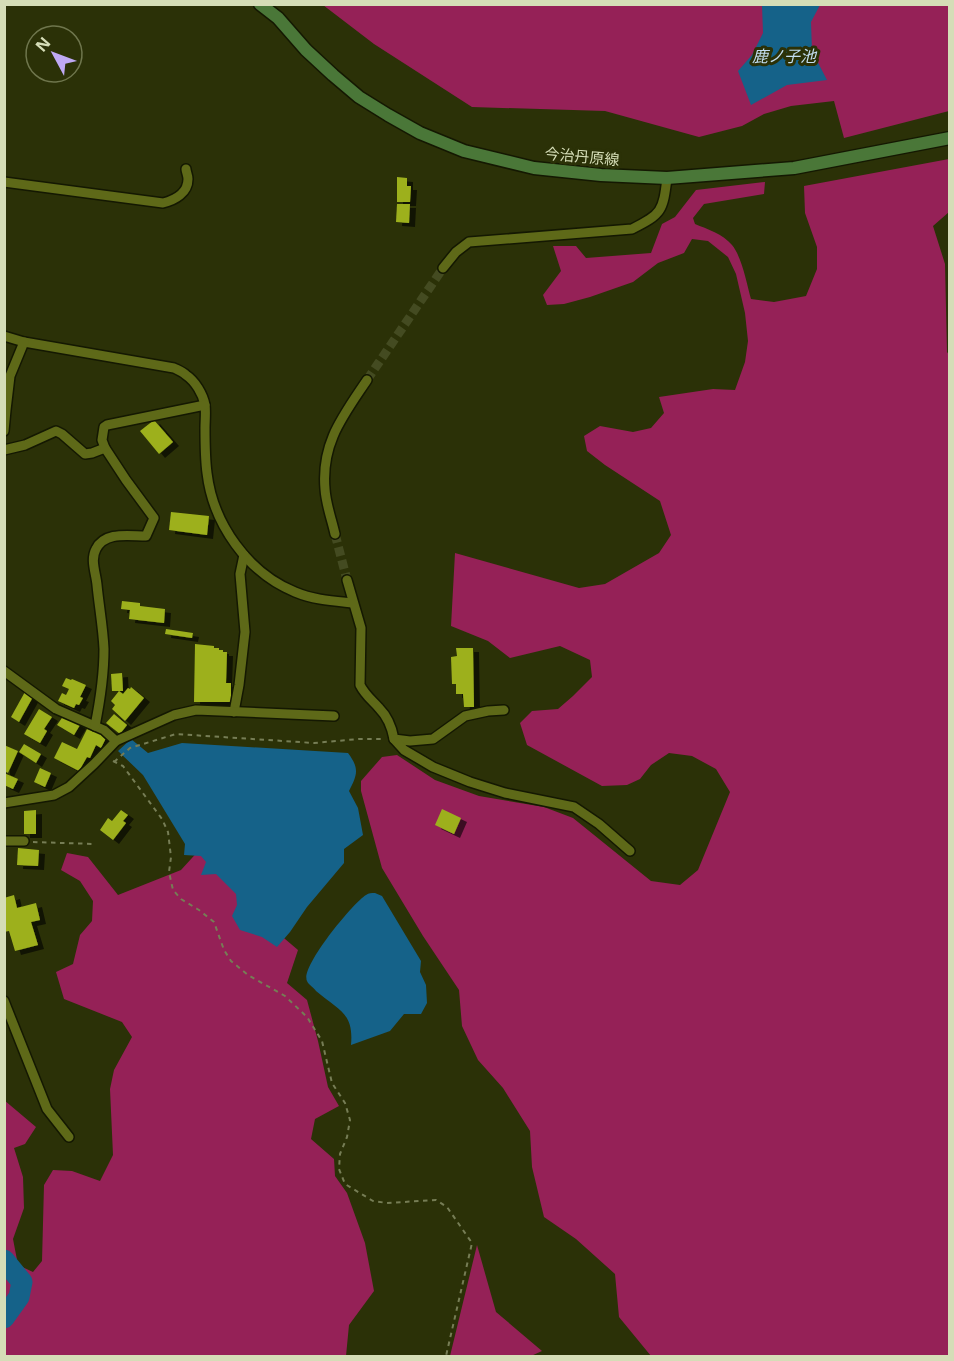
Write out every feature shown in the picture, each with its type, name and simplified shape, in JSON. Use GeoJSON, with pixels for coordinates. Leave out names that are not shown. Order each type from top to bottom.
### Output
{"type":"FeatureCollection","features":[{"type":"Feature","properties":{"kind":"main road","name":"今治丹原線"},"geometry":{"type":"LineString","coordinates":[[261,4],[278,18],[306,50],[359,97],[388,116],[420,133],[464,151],[534,168],[601,175],[667,178],[794,168],[950,138]]}},
{"type":"Feature","properties":{"kind":"street"},"geometry":{"type":"LineString","coordinates":[[4,182],[163,202],[176,199],[184,190],[188,179],[186,168]]}},
{"type":"Feature","properties":{"kind":"street"},"geometry":{"type":"LineString","coordinates":[[443,268],[456,252],[469,242],[632,229],[650,220],[662,208],[667,178]]}},
{"type":"Feature","properties":{"kind":"street"},"geometry":{"type":"LineString","coordinates":[[4,336],[24,342],[174,368],[188,375],[199,389],[205,405],[205,451],[210,495],[218,516],[244,555],[278,584],[297,593],[318,599],[353,603]]}},
{"type":"Feature","properties":{"kind":"street"},"geometry":{"type":"LineString","coordinates":[[4,431],[10,376],[24,342]]}},
{"type":"Feature","properties":{"kind":"street"},"geometry":{"type":"LineString","coordinates":[[335,534],[325,490],[328,450],[334,432],[367,380]]}},
{"type":"Feature","properties":{"kind":"street"},"geometry":{"type":"LineString","coordinates":[[95,726],[100,699],[104,649],[93,559],[96,548],[106,538],[118,535],[146,536],[154,518],[105,448],[102,440],[104,428],[107,425],[205,405]]}},
{"type":"Feature","properties":{"kind":"street"},"geometry":{"type":"LineString","coordinates":[[4,450],[25,445],[56,430],[85,454],[105,448]]}},
{"type":"Feature","properties":{"kind":"street"},"geometry":{"type":"LineString","coordinates":[[234,712],[240,685],[245,632],[240,574],[244,555]]}},
{"type":"Feature","properties":{"kind":"street"},"geometry":{"type":"LineString","coordinates":[[347,580],[361,628],[360,686],[364,694],[381,710],[393,731],[394,739],[404,750],[470,782],[506,793],[574,807],[599,824],[630,851]]}},
{"type":"Feature","properties":{"kind":"street"},"geometry":{"type":"LineString","coordinates":[[4,670],[56,708],[104,730],[116,741]]}},
{"type":"Feature","properties":{"kind":"street"},"geometry":{"type":"LineString","coordinates":[[4,803],[54,795],[69,787],[116,741],[174,715],[196,710],[334,716]]}},
{"type":"Feature","properties":{"kind":"street"},"geometry":{"type":"LineString","coordinates":[[394,739],[410,741],[433,739],[465,716],[504,710]]}},
{"type":"Feature","properties":{"kind":"street"},"geometry":{"type":"LineString","coordinates":[[4,841],[24,842]]}},
{"type":"Feature","properties":{"kind":"street"},"geometry":{"type":"LineString","coordinates":[[4,1001],[47,1109],[69,1137]]}},
{"type":"Feature","properties":{"kind":"path"},"geometry":{"type":"LineString","coordinates":[[114,762],[130,748],[176,734],[314,743],[394,739]]}},
{"type":"Feature","properties":{"kind":"path"},"geometry":{"type":"LineString","coordinates":[[102,755],[123,766],[162,819],[168,832],[171,856],[169,872],[173,890],[181,899],[214,922],[224,950],[231,961],[248,975],[285,996],[307,1017],[322,1041],[332,1083],[345,1103],[350,1120],[347,1137],[340,1154],[339,1169],[345,1184],[373,1201],[387,1203],[435,1200],[447,1207],[472,1243],[446,1356]]}},
{"type":"Feature","properties":{"kind":"path"},"geometry":{"type":"LineString","coordinates":[[24,842],[94,844]]}},
{"type":"Feature","properties":{"kind":"shaded area"},"geometry":{"type":"Polygon","coordinates":[[[323,5],[949,5],[949,111],[844,138],[834,101],[791,106],[764,114],[742,126],[699,137],[605,111],[472,107],[374,44],[323,5]]]}},
{"type":"Feature","properties":{"kind":"shaded area"},"geometry":{"type":"Polygon","coordinates":[[[949,159],[949,212],[933,226],[945,264],[947,352],[950,356],[949,1356],[651,1356],[619,1317],[615,1274],[576,1239],[544,1217],[532,1167],[530,1131],[503,1088],[478,1060],[462,1026],[459,990],[382,868],[361,791],[361,781],[382,757],[397,755],[435,780],[479,796],[544,807],[573,818],[651,881],[680,885],[698,870],[730,792],[716,769],[692,756],[669,753],[651,765],[640,779],[627,785],[602,786],[527,745],[520,723],[532,711],[558,709],[573,696],[592,677],[590,660],[560,646],[510,658],[488,641],[451,626],[455,553],[579,588],[605,584],[659,553],[671,535],[660,501],[587,451],[584,436],[600,426],[633,432],[651,428],[664,413],[659,397],[713,389],[735,390],[745,362],[748,341],[745,313],[736,274],[728,257],[708,241],[692,239],[684,253],[658,263],[633,282],[564,304],[547,305],[543,295],[561,271],[553,246],[576,246],[586,258],[651,253],[662,224],[675,217],[696,190],[765,182],[764,194],[704,204],[693,218],[695,224],[720,235],[736,250],[751,299],[774,302],[806,296],[817,269],[817,247],[805,213],[804,186],[949,159]]]}},
{"type":"Feature","properties":{"kind":"shaded area"},"geometry":{"type":"Polygon","coordinates":[[[202,847],[278,933],[298,950],[287,983],[307,1000],[328,1087],[339,1106],[315,1119],[311,1139],[334,1159],[335,1176],[347,1193],[365,1243],[374,1291],[349,1325],[346,1356],[5,1356],[4,1100],[36,1127],[25,1144],[14,1148],[23,1177],[24,1208],[13,1239],[18,1265],[33,1272],[42,1261],[44,1185],[53,1170],[72,1171],[100,1181],[113,1155],[110,1089],[114,1070],[132,1037],[122,1022],[64,999],[56,972],[73,964],[80,935],[92,921],[93,901],[80,881],[61,870],[67,853],[88,857],[118,895],[181,870],[202,847]]]}},
{"type":"Feature","properties":{"kind":"shaded area"},"geometry":{"type":"Polygon","coordinates":[[[477,1245],[496,1312],[542,1351],[531,1356],[450,1356],[477,1245]]]}},
{"type":"Feature","properties":{"kind":"water","name":"鹿ノ子池"},"geometry":{"type":"Polygon","coordinates":[[[762,5],[820,5],[811,22],[812,51],[827,80],[787,85],[751,105],[738,71],[752,55],[763,33],[762,5]]]}},
{"type":"Feature","properties":{"kind":"water"},"geometry":{"type":"Polygon","coordinates":[[[131,739],[148,753],[182,743],[348,753],[356,768],[354,781],[349,791],[358,808],[363,835],[344,849],[344,863],[277,947],[262,937],[240,930],[232,916],[237,905],[236,894],[216,874],[201,875],[206,862],[201,856],[184,855],[185,844],[143,775],[118,751],[131,739]]]}},
{"type":"Feature","properties":{"kind":"water"},"geometry":{"type":"Polygon","coordinates":[[[370,893],[382,896],[421,961],[420,972],[426,985],[427,1003],[421,1014],[404,1014],[390,1031],[351,1045],[350,1025],[347,1018],[316,991],[307,981],[307,974],[319,950],[340,922],[359,900],[370,893]]]}},
{"type":"Feature","properties":{"kind":"building"},"geometry":{"type":"Polygon","coordinates":[[[397,177],[407,178],[407,186],[411,186],[410,202],[397,202],[397,177]]]}},
{"type":"Feature","properties":{"kind":"building"},"geometry":{"type":"Polygon","coordinates":[[[397,204],[410,204],[409,223],[396,222],[397,204]]]}},
{"type":"Feature","properties":{"kind":"building"},"geometry":{"type":"Polygon","coordinates":[[[154,420],[173,442],[159,454],[140,431],[154,420]]]}},
{"type":"Feature","properties":{"kind":"building"},"geometry":{"type":"Polygon","coordinates":[[[171,512],[209,516],[207,535],[169,530],[171,512]]]}},
{"type":"Feature","properties":{"kind":"building"},"geometry":{"type":"Polygon","coordinates":[[[122,601],[165,609],[164,623],[129,619],[130,610],[121,609],[122,601]]]}},
{"type":"Feature","properties":{"kind":"building"},"geometry":{"type":"Polygon","coordinates":[[[166,629],[193,633],[192,638],[165,634],[166,629]]]}},
{"type":"Feature","properties":{"kind":"building"},"geometry":{"type":"Polygon","coordinates":[[[195,644],[214,646],[214,648],[227,652],[226,683],[231,683],[231,702],[194,702],[195,644]]]}},
{"type":"Feature","properties":{"kind":"building"},"geometry":{"type":"Polygon","coordinates":[[[456,648],[473,648],[474,707],[464,707],[463,694],[456,694],[456,684],[452,684],[451,657],[457,656],[456,648]]]}},
{"type":"Feature","properties":{"kind":"building"},"geometry":{"type":"Polygon","coordinates":[[[122,673],[123,691],[112,691],[111,674],[122,673]]]}},
{"type":"Feature","properties":{"kind":"building"},"geometry":{"type":"Polygon","coordinates":[[[66,678],[86,685],[80,697],[83,698],[74,708],[58,701],[62,693],[66,695],[69,689],[62,686],[66,678]]]}},
{"type":"Feature","properties":{"kind":"building"},"geometry":{"type":"Polygon","coordinates":[[[131,687],[144,698],[125,721],[112,709],[115,705],[111,701],[119,691],[123,694],[131,687]]]}},
{"type":"Feature","properties":{"kind":"building"},"geometry":{"type":"Polygon","coordinates":[[[26,690],[34,695],[19,722],[11,717],[26,690]]]}},
{"type":"Feature","properties":{"kind":"building"},"geometry":{"type":"Polygon","coordinates":[[[39,709],[52,717],[44,729],[47,731],[40,743],[24,734],[39,709]]]}},
{"type":"Feature","properties":{"kind":"building"},"geometry":{"type":"Polygon","coordinates":[[[114,714],[127,725],[120,734],[106,723],[114,714]]]}},
{"type":"Feature","properties":{"kind":"building"},"geometry":{"type":"Polygon","coordinates":[[[64,715],[80,725],[74,735],[57,725],[64,715]]]}},
{"type":"Feature","properties":{"kind":"building"},"geometry":{"type":"Polygon","coordinates":[[[88,727],[107,736],[101,748],[96,745],[90,758],[87,757],[79,771],[54,758],[62,742],[77,749],[88,727]]]}},
{"type":"Feature","properties":{"kind":"building"},"geometry":{"type":"Polygon","coordinates":[[[24,744],[41,754],[36,763],[19,752],[24,744]]]}},
{"type":"Feature","properties":{"kind":"building"},"geometry":{"type":"Polygon","coordinates":[[[4,745],[18,751],[8,773],[4,771],[4,745]]]}},
{"type":"Feature","properties":{"kind":"building"},"geometry":{"type":"Polygon","coordinates":[[[40,768],[51,773],[45,787],[34,782],[40,768]]]}},
{"type":"Feature","properties":{"kind":"building"},"geometry":{"type":"Polygon","coordinates":[[[4,773],[18,779],[13,789],[4,785],[4,773]]]}},
{"type":"Feature","properties":{"kind":"building"},"geometry":{"type":"Polygon","coordinates":[[[442,809],[461,818],[454,834],[435,825],[442,809]]]}},
{"type":"Feature","properties":{"kind":"building"},"geometry":{"type":"Polygon","coordinates":[[[36,810],[36,834],[24,834],[24,811],[36,810]]]}},
{"type":"Feature","properties":{"kind":"building"},"geometry":{"type":"Polygon","coordinates":[[[121,810],[128,815],[123,821],[126,823],[113,840],[100,830],[108,818],[112,821],[121,810]]]}},
{"type":"Feature","properties":{"kind":"building"},"geometry":{"type":"Polygon","coordinates":[[[18,848],[39,850],[38,866],[17,865],[18,848]]]}},
{"type":"Feature","properties":{"kind":"building"},"geometry":{"type":"Polygon","coordinates":[[[14,895],[17,908],[36,903],[40,920],[31,922],[38,945],[15,951],[9,931],[4,932],[4,898],[14,895]]]}},
{"type":"Feature","properties":{"kind":"waterway"},"geometry":{"type":"LineString","coordinates":[[4,1260],[22,1282],[19,1297],[4,1318]]}},
{"type":"Feature","properties":{"kind":"tunnel"},"geometry":{"type":"LineString","coordinates":[[367,380],[443,268]]}},
{"type":"Feature","properties":{"kind":"tunnel"},"geometry":{"type":"LineString","coordinates":[[335,534],[347,580]]}}]}
